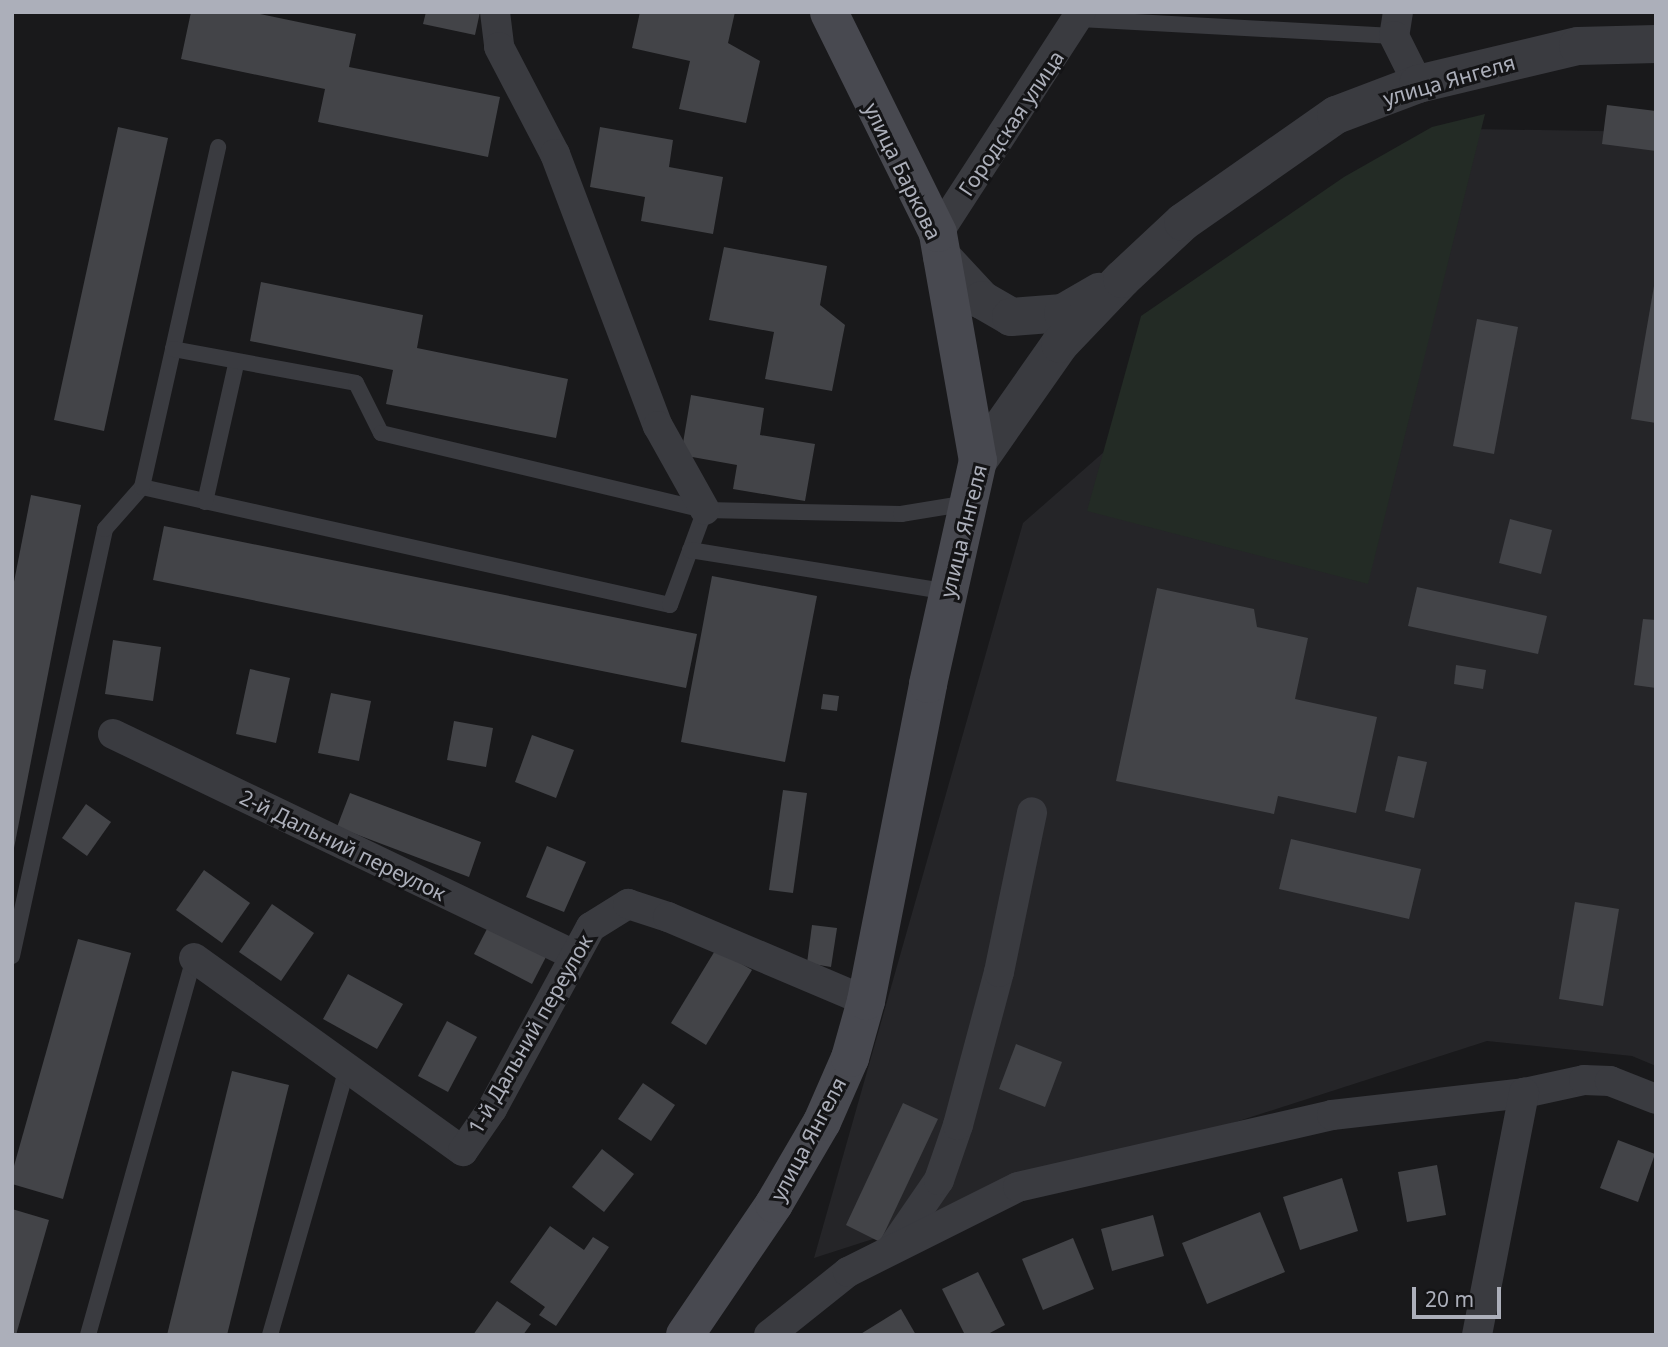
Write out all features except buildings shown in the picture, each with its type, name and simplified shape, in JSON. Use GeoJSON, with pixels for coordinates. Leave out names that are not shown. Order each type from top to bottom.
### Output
{"type":"FeatureCollection","features":[{"type":"Feature","properties":{"kind":"main road","name":"улица Баркова"},"geometry":{"type":"LineString","coordinates":[[829,12],[940,245],[978,461]]}},
{"type":"Feature","properties":{"kind":"main road","name":"улица Янгеля"},"geometry":{"type":"LineString","coordinates":[[685,1335],[774,1204],[822,1122],[850,1058],[866,1001],[948,592],[978,461]]}},
{"type":"Feature","properties":{"kind":"street"},"geometry":{"type":"LineString","coordinates":[[495,12],[499,47],[555,153],[658,426],[705,510]]}},
{"type":"Feature","properties":{"kind":"street","name":"Городская улица"},"geometry":{"type":"LineString","coordinates":[[940,245],[1081,16]]}},
{"type":"Feature","properties":{"kind":"street"},"geometry":{"type":"LineString","coordinates":[[1396,24],[1418,84]]}},
{"type":"Feature","properties":{"kind":"street","name":"улица Янгеля"},"geometry":{"type":"LineString","coordinates":[[978,461],[1060,344],[1122,279],[1183,222],[1336,115],[1418,84],[1578,46],[1656,44]]}},
{"type":"Feature","properties":{"kind":"street"},"geometry":{"type":"LineString","coordinates":[[940,245],[982,300],[1011,317],[1063,313],[1122,279]]}},
{"type":"Feature","properties":{"kind":"street","name":"2-й Дальний переулок"},"geometry":{"type":"LineString","coordinates":[[113,734],[574,955]]}},
{"type":"Feature","properties":{"kind":"street"},"geometry":{"type":"LineString","coordinates":[[890,1251],[939,1180],[958,1125],[999,972],[1032,812]]}},
{"type":"Feature","properties":{"kind":"street","name":"1-й Дальний переулок"},"geometry":{"type":"LineString","coordinates":[[194,958],[348,1065],[463,1151],[492,1109],[591,927],[628,904],[668,917],[866,1001]]}},
{"type":"Feature","properties":{"kind":"street"},"geometry":{"type":"LineString","coordinates":[[769,1335],[848,1272],[1018,1187],[1332,1115],[1524,1093],[1584,1080],[1610,1081],[1656,1099]]}},
{"type":"Feature","properties":{"kind":"street"},"geometry":{"type":"LineString","coordinates":[[1477,1335],[1524,1093]]}},
{"type":"Feature","properties":{"kind":"lane"},"geometry":{"type":"LineString","coordinates":[[1081,16],[1396,24]]}},
{"type":"Feature","properties":{"kind":"lane"},"geometry":{"type":"LineString","coordinates":[[12,956],[105,529],[142,487],[218,147]]}},
{"type":"Feature","properties":{"kind":"lane"},"geometry":{"type":"LineString","coordinates":[[173,349],[236,363],[356,383],[382,433],[705,510],[901,514],[968,503]]}},
{"type":"Feature","properties":{"kind":"lane"},"geometry":{"type":"LineString","coordinates":[[205,502],[236,363]]}},
{"type":"Feature","properties":{"kind":"lane"},"geometry":{"type":"LineString","coordinates":[[142,487],[670,605],[705,510]]}},
{"type":"Feature","properties":{"kind":"lane"},"geometry":{"type":"LineString","coordinates":[[690,550],[948,592]]}},
{"type":"Feature","properties":{"kind":"lane"},"geometry":{"type":"LineString","coordinates":[[88,1335],[194,958]]}},
{"type":"Feature","properties":{"kind":"lane"},"geometry":{"type":"LineString","coordinates":[[270,1335],[348,1065]]}},
{"type":"Feature","properties":{"kind":"shaded area"},"geometry":{"type":"Polygon","coordinates":[[[1485,114],[1368,584],[1087,511],[1141,316],[1344,177],[1432,127],[1485,114]]]}},
{"type":"Feature","properties":{"kind":"shaded area"},"geometry":{"type":"Polygon","coordinates":[[[1472,129],[1656,132],[1656,1066],[1632,1056],[1487,1041],[814,1258],[1023,523],[1472,129]]]}}]}
